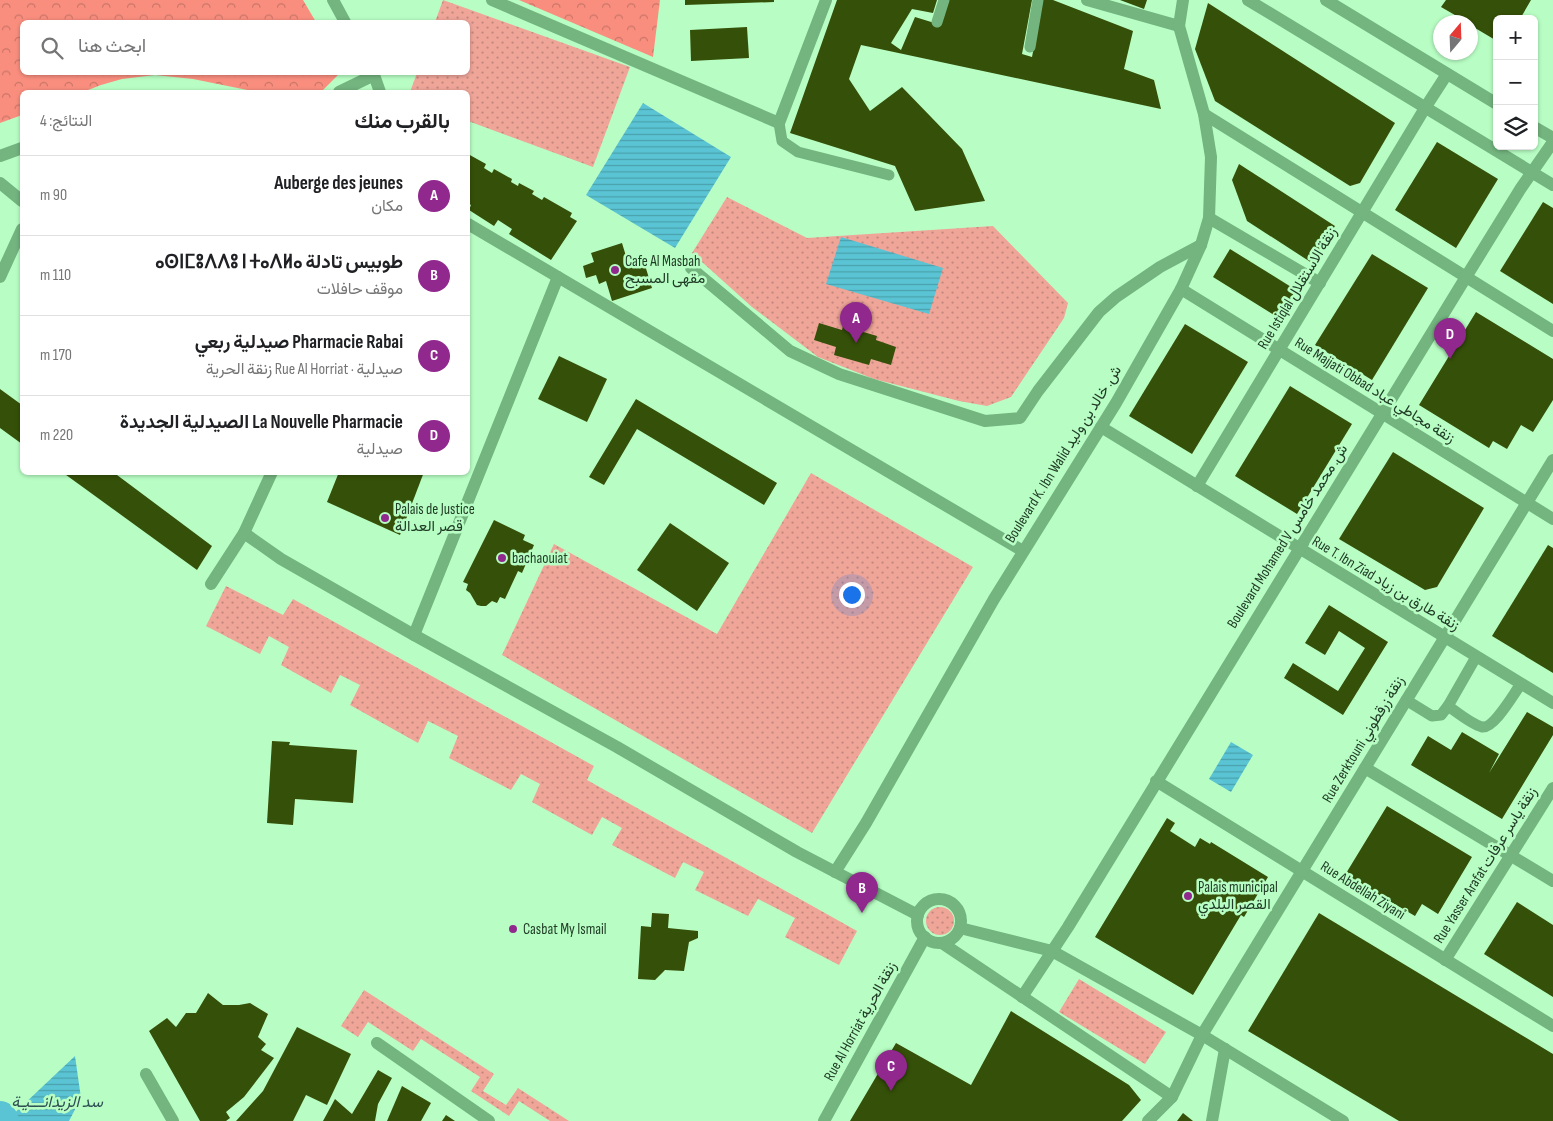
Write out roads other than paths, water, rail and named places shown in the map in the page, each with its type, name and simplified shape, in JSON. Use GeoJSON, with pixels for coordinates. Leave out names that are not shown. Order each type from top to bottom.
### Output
{"type":"FeatureCollection","features":[{"type":"Feature","properties":{"kind":"street"},"geometry":{"type":"LineString","coordinates":[[333,0],[344,20]]}},
{"type":"Feature","properties":{"kind":"street"},"geometry":{"type":"LineString","coordinates":[[492,0],[779,123],[826,0]]}},
{"type":"Feature","properties":{"kind":"street"},"geometry":{"type":"LineString","coordinates":[[1087,0],[1179,26],[1183,0]]}},
{"type":"Feature","properties":{"kind":"street"},"geometry":{"type":"LineString","coordinates":[[1248,0],[1553,185]]}},
{"type":"Feature","properties":{"kind":"street"},"geometry":{"type":"LineString","coordinates":[[1326,0],[1493,102]]}},
{"type":"Feature","properties":{"kind":"street","name":"Boulevard K. Ibn Walid ش. خالد بن وليد"},"geometry":{"type":"LineString","coordinates":[[835,872],[866,823],[1023,551],[1101,427],[1180,290],[1201,245],[1209,218],[1211,157],[1204,114],[1179,26]]}},
{"type":"Feature","properties":{"kind":"street","name":"Rue Istiqlal زنقة الاستقلال"},"geometry":{"type":"LineString","coordinates":[[1197,486],[1425,108],[1448,74]]}},
{"type":"Feature","properties":{"kind":"street"},"geometry":{"type":"LineString","coordinates":[[343,90],[372,75]]}},
{"type":"Feature","properties":{"kind":"street"},"geometry":{"type":"LineString","coordinates":[[374,75],[379,90]]}},
{"type":"Feature","properties":{"kind":"street"},"geometry":{"type":"LineString","coordinates":[[1204,114],[1553,331]]}},
{"type":"Feature","properties":{"kind":"street"},"geometry":{"type":"LineString","coordinates":[[1538,130],[1553,140]]}},
{"type":"Feature","properties":{"kind":"street","name":"Boulevard Mohamed V ش. محمد خامس"},"geometry":{"type":"LineString","coordinates":[[1022,996],[1052,951],[1531,172],[1553,140]]}},
{"type":"Feature","properties":{"kind":"street"},"geometry":{"type":"LineString","coordinates":[[0,156],[20,149]]}},
{"type":"Feature","properties":{"kind":"street"},"geometry":{"type":"LineString","coordinates":[[0,183],[20,199]]}},
{"type":"Feature","properties":{"kind":"street"},"geometry":{"type":"LineString","coordinates":[[1209,218],[1320,283]]}},
{"type":"Feature","properties":{"kind":"street"},"geometry":{"type":"LineString","coordinates":[[470,225],[1023,551]]}},
{"type":"Feature","properties":{"kind":"street"},"geometry":{"type":"LineString","coordinates":[[0,277],[20,233]]}},
{"type":"Feature","properties":{"kind":"street"},"geometry":{"type":"LineString","coordinates":[[691,268],[790,352],[839,374],[985,421],[1020,418],[1038,391],[1099,312],[1116,296],[1160,266],[1201,245]]}},
{"type":"Feature","properties":{"kind":"street"},"geometry":{"type":"LineString","coordinates":[[414,635],[558,277]]}},
{"type":"Feature","properties":{"kind":"street","name":"Rue Majjati Obbad زنقة مجاطي عباد"},"geometry":{"type":"LineString","coordinates":[[1180,290],[1553,518]]}},
{"type":"Feature","properties":{"kind":"street","name":"Rue T. Ibn Ziad زنقة طارق بن زياد"},"geometry":{"type":"LineString","coordinates":[[1101,427],[1553,704]]}},
{"type":"Feature","properties":{"kind":"street","name":"Rue Zerktouni زنقة زرقطوني"},"geometry":{"type":"LineString","coordinates":[[1148,1121],[1172,1097],[1202,1035],[1553,460]]}},
{"type":"Feature","properties":{"kind":"street"},"geometry":{"type":"LineString","coordinates":[[211,584],[244,533],[271,475]]}},
{"type":"Feature","properties":{"kind":"street"},"geometry":{"type":"LineString","coordinates":[[244,533],[281,559],[414,635],[835,872],[918,915]]}},
{"type":"Feature","properties":{"kind":"street"},"geometry":{"type":"LineString","coordinates":[[1365,768],[1553,881]]}},
{"type":"Feature","properties":{"kind":"street","name":"Rue Abdellah Ziyani"},"geometry":{"type":"LineString","coordinates":[[1156,781],[1553,1026]]}},
{"type":"Feature","properties":{"kind":"street","name":"Rue Yasser Arafat زنقة ياسر عرفات"},"geometry":{"type":"LineString","coordinates":[[1445,960],[1553,788]]}},
{"type":"Feature","properties":{"kind":"street"},"geometry":{"type":"LineString","coordinates":[[940,900],[947,901],[953,904],[960,915],[960,928],[950,940],[942,943],[933,942],[925,937],[918,927],[918,915],[927,904],[940,900]]}},
{"type":"Feature","properties":{"kind":"street"},"geometry":{"type":"LineString","coordinates":[[960,928],[1052,951],[1202,1035],[1343,1121]]}},
{"type":"Feature","properties":{"kind":"street","name":"Rue Al Horriat زنقة الحرية"},"geometry":{"type":"LineString","coordinates":[[824,1121],[925,937]]}},
{"type":"Feature","properties":{"kind":"street"},"geometry":{"type":"LineString","coordinates":[[942,943],[1172,1097]]}},
{"type":"Feature","properties":{"kind":"street"},"geometry":{"type":"LineString","coordinates":[[377,1043],[489,1121]]}},
{"type":"Feature","properties":{"kind":"street"},"geometry":{"type":"LineString","coordinates":[[1212,1121],[1225,1049]]}},
{"type":"Feature","properties":{"kind":"street"},"geometry":{"type":"LineString","coordinates":[[146,1074],[173,1121]]}},
{"type":"Feature","properties":{"kind":"lane"},"geometry":{"type":"LineString","coordinates":[[937,22],[944,0]]}},
{"type":"Feature","properties":{"kind":"lane"},"geometry":{"type":"LineString","coordinates":[[1030,47],[1038,0]]}},
{"type":"Feature","properties":{"kind":"lane"},"geometry":{"type":"LineString","coordinates":[[779,123],[782,141],[798,152],[889,176]]}},
{"type":"Feature","properties":{"kind":"lane"},"geometry":{"type":"LineString","coordinates":[[1406,700],[1432,716],[1441,715],[1476,657]]}},
{"type":"Feature","properties":{"kind":"lane"},"geometry":{"type":"LineString","coordinates":[[1448,706],[1483,727],[1489,726],[1495,721],[1521,684]]}},
{"type":"Feature","properties":{"kind":"water"},"geometry":{"type":"Polygon","coordinates":[[[643,103],[731,157],[675,248],[586,195],[643,103]]]}},
{"type":"Feature","properties":{"kind":"water"},"geometry":{"type":"Polygon","coordinates":[[[841,237],[943,268],[929,314],[826,284],[841,237]]]}},
{"type":"Feature","properties":{"kind":"water"},"geometry":{"type":"Polygon","coordinates":[[[1231,742],[1253,755],[1231,792],[1209,779],[1231,742]]]}},
{"type":"Feature","properties":{"kind":"water","name":"سد الزيدانـــيـة"},"geometry":{"type":"Polygon","coordinates":[[[75,1056],[81,1098],[69,1121],[6,1121],[75,1056]]]}},
{"type":"Feature","properties":{"kind":"place","name":"Cafe Al Masbah مقهى المسبح"},"geometry":{"type":"Point","coordinates":[615,270]}},
{"type":"Feature","properties":{"kind":"place","name":"Auberge des jeunes"},"geometry":{"type":"Point","coordinates":[856,343]}},
{"type":"Feature","properties":{"kind":"place","name":"La Nouvelle Pharmacie الصيدلية الجديدة"},"geometry":{"type":"Point","coordinates":[1450,359]}},
{"type":"Feature","properties":{"kind":"place","name":"Palais de Justice قصر العدالة"},"geometry":{"type":"Point","coordinates":[385,518]}},
{"type":"Feature","properties":{"kind":"place","name":"bachaouiat"},"geometry":{"type":"Point","coordinates":[502,558]}},
{"type":"Feature","properties":{"kind":"place","name":"Palais municipal القصر البلدي"},"geometry":{"type":"Point","coordinates":[1188,896]}},
{"type":"Feature","properties":{"kind":"place","name":"طوبيس تادلة ⴰⵙⵏⵎⵓⴷⴷⵓ ⵏ ⵜⴰⴷⵍⴰ"},"geometry":{"type":"Point","coordinates":[862,913]}},
{"type":"Feature","properties":{"kind":"place","name":"Casbat My Ismail"},"geometry":{"type":"Point","coordinates":[513,929]}},
{"type":"Feature","properties":{"kind":"place","name":"Pharmacie Rabai صيدلية ربعي"},"geometry":{"type":"Point","coordinates":[891,1091]}}]}
